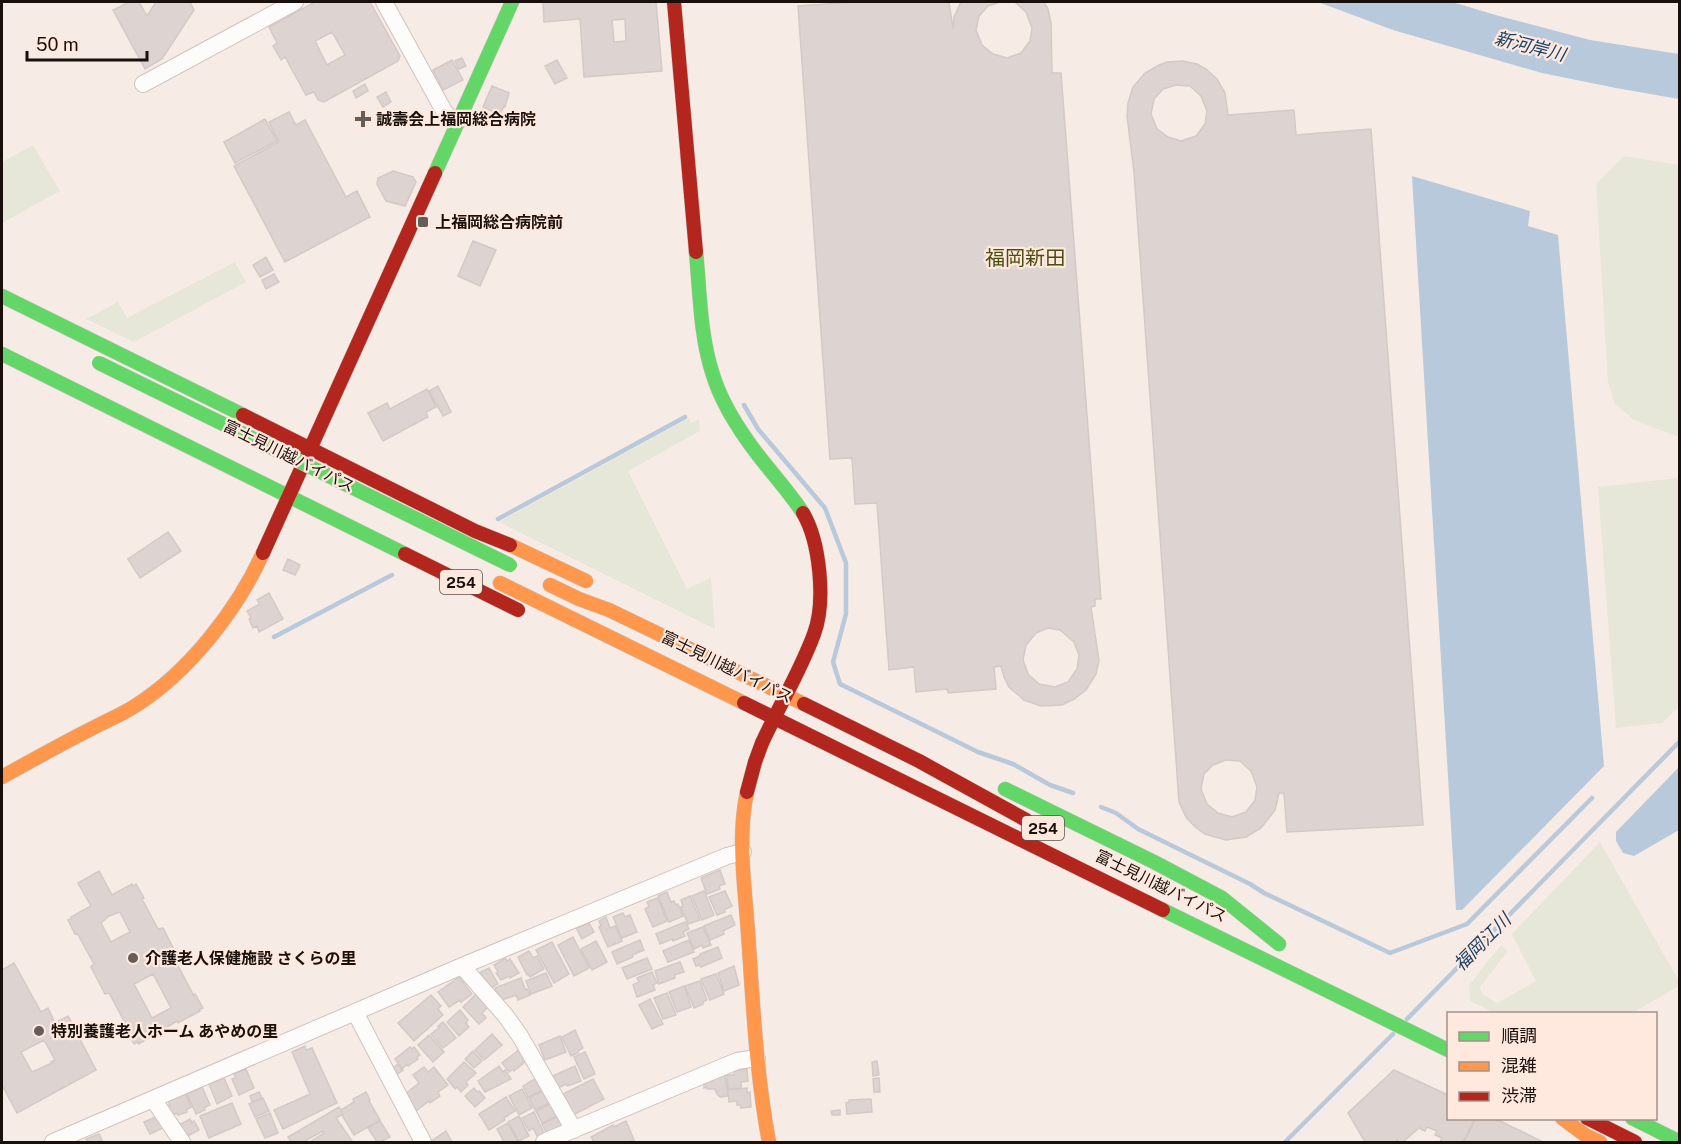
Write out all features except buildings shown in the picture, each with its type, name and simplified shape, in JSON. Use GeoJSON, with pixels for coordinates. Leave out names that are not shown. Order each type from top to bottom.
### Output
{"type":"FeatureCollection","features":[{"type":"Feature","properties":{"kind":"main road"},"geometry":{"type":"LineString","coordinates":[[2,777],[135,705],[182,667],[211,637],[246,587],[512,2]]}},
{"type":"Feature","properties":{"kind":"main road"},"geometry":{"type":"LineString","coordinates":[[674,2],[702,317],[708,357],[716,384],[730,412],[806,519],[812,532],[819,570],[819,611],[815,632],[786,695],[768,724],[744,799],[743,852],[751,1001],[760,1092],[769,1143]]}},
{"type":"Feature","properties":{"kind":"main road"},"geometry":{"type":"LineString","coordinates":[[2,296],[475,531],[594,585]]}},
{"type":"Feature","properties":{"kind":"main road","name":"254"},"geometry":{"type":"LineString","coordinates":[[2,354],[529,615]]}},
{"type":"Feature","properties":{"kind":"main road","name":"富士見川越バイパス"},"geometry":{"type":"LineString","coordinates":[[94,360],[514,567]]}},
{"type":"Feature","properties":{"kind":"main road","name":"富士見川越バイパス"},"geometry":{"type":"LineString","coordinates":[[279,474],[311,490]]}},
{"type":"Feature","properties":{"kind":"main road","name":"富士見川越バイパス"},"geometry":{"type":"LineString","coordinates":[[538,579],[579,600],[609,610],[786,695],[919,761],[1034,824]]}},
{"type":"Feature","properties":{"kind":"main road","name":"富士見川越バイパス"},"geometry":{"type":"LineString","coordinates":[[495,580],[893,789],[927,794],[1447,1049]]}},
{"type":"Feature","properties":{"kind":"main road","name":"254"},"geometry":{"type":"LineString","coordinates":[[671,625],[692,651]]}},
{"type":"Feature","properties":{"kind":"main road"},"geometry":{"type":"LineString","coordinates":[[919,761],[975,776]]}},
{"type":"Feature","properties":{"kind":"main road","name":"富士見川越バイパス"},"geometry":{"type":"LineString","coordinates":[[996,784],[1222,898],[1285,947],[1229,920]]}},
{"type":"Feature","properties":{"kind":"main road"},"geometry":{"type":"LineString","coordinates":[[1563,1120],[1600,1143]]}},
{"type":"Feature","properties":{"kind":"main road"},"geometry":{"type":"LineString","coordinates":[[1589,1120],[1635,1143]]}},
{"type":"Feature","properties":{"kind":"main road"},"geometry":{"type":"LineString","coordinates":[[1634,1120],[1680,1142]]}},
{"type":"Feature","properties":{"kind":"street"},"geometry":{"type":"LineString","coordinates":[[143,84],[295,2]]}},
{"type":"Feature","properties":{"kind":"street"},"geometry":{"type":"LineString","coordinates":[[384,2],[444,111],[458,122]]}},
{"type":"Feature","properties":{"kind":"street"},"geometry":{"type":"LineString","coordinates":[[53,1143],[462,966],[727,856],[743,852]]}},
{"type":"Feature","properties":{"kind":"street"},"geometry":{"type":"LineString","coordinates":[[462,966],[505,1015],[520,1036],[574,1130]]}},
{"type":"Feature","properties":{"kind":"street"},"geometry":{"type":"LineString","coordinates":[[355,1012],[423,1143]]}},
{"type":"Feature","properties":{"kind":"street"},"geometry":{"type":"LineString","coordinates":[[547,1142],[737,1061],[757,1058]]}},
{"type":"Feature","properties":{"kind":"street"},"geometry":{"type":"LineString","coordinates":[[153,1099],[182,1143]]}},
{"type":"Feature","properties":{"kind":"shaded area"},"geometry":{"type":"Polygon","coordinates":[[[33,145],[60,191],[2,223],[2,162],[33,145]]]}},
{"type":"Feature","properties":{"kind":"shaded area"},"geometry":{"type":"Polygon","coordinates":[[[1624,156],[1679,165],[1679,437],[1634,420],[1615,404],[1608,382],[1596,184],[1624,156]]]}},
{"type":"Feature","properties":{"kind":"shaded area"},"geometry":{"type":"Polygon","coordinates":[[[235,262],[246,282],[134,342],[86,319],[118,302],[127,318],[235,262]]]}},
{"type":"Feature","properties":{"kind":"shaded area"},"geometry":{"type":"Polygon","coordinates":[[[689,418],[691,423],[699,419],[700,431],[628,471],[687,589],[711,578],[715,629],[499,522],[689,418]]]}},
{"type":"Feature","properties":{"kind":"shaded area"},"geometry":{"type":"Polygon","coordinates":[[[1679,478],[1679,706],[1662,723],[1616,728],[1598,487],[1679,478]]]}},
{"type":"Feature","properties":{"kind":"shaded area"},"geometry":{"type":"Polygon","coordinates":[[[1600,842],[1679,981],[1679,986],[1634,1012],[1493,1012],[1470,1001],[1469,986],[1502,945],[1507,952],[1480,987],[1482,994],[1497,1003],[1536,981],[1512,934],[1600,842]]]}},
{"type":"Feature","properties":{"kind":"water","name":"新河岸川"},"geometry":{"type":"Polygon","coordinates":[[[1318,2],[1452,2],[1590,40],[1679,54],[1679,99],[1542,73],[1393,30],[1318,2]]]}},
{"type":"Feature","properties":{"kind":"water"},"geometry":{"type":"Polygon","coordinates":[[[1412,176],[1530,211],[1528,226],[1558,235],[1604,766],[1462,910],[1456,910],[1412,176]]]}},
{"type":"Feature","properties":{"kind":"water"},"geometry":{"type":"Polygon","coordinates":[[[1679,767],[1679,830],[1634,856],[1623,853],[1616,841],[1616,832],[1679,767]]]}},
{"type":"Feature","properties":{"kind":"waterway"},"geometry":{"type":"LineString","coordinates":[[744,405],[758,429],[825,508],[846,563],[846,614],[833,662],[840,684],[978,752],[1013,764],[1050,785],[1073,793]]}},
{"type":"Feature","properties":{"kind":"waterway"},"geometry":{"type":"LineString","coordinates":[[498,519],[685,417]]}},
{"type":"Feature","properties":{"kind":"waterway"},"geometry":{"type":"LineString","coordinates":[[274,637],[392,575]]}},
{"type":"Feature","properties":{"kind":"waterway","name":"福岡江川"},"geometry":{"type":"LineString","coordinates":[[1407,1019],[1680,741]]}},
{"type":"Feature","properties":{"kind":"waterway"},"geometry":{"type":"LineString","coordinates":[[1101,807],[1116,813],[1138,829],[1264,893],[1390,953],[1467,924],[1592,798]]}},
{"type":"Feature","properties":{"kind":"waterway","name":"福岡江川"},"geometry":{"type":"LineString","coordinates":[[1285,1142],[1393,1034]]}},
{"type":"Feature","properties":{"kind":"traffic: fast"},"geometry":{"type":"LineString","coordinates":[[435,173],[512,2]]}},
{"type":"Feature","properties":{"kind":"traffic: fast"},"geometry":{"type":"LineString","coordinates":[[696,252],[705,345],[719,392],[747,440],[803,513]]}},
{"type":"Feature","properties":{"kind":"traffic: fast"},"geometry":{"type":"LineString","coordinates":[[2,296],[243,415]]}},
{"type":"Feature","properties":{"kind":"traffic: fast"},"geometry":{"type":"LineString","coordinates":[[2,354],[405,554]]}},
{"type":"Feature","properties":{"kind":"traffic: fast"},"geometry":{"type":"LineString","coordinates":[[99,363],[510,565]]}},
{"type":"Feature","properties":{"kind":"traffic: fast"},"geometry":{"type":"LineString","coordinates":[[1005,789],[1222,898],[1279,944]]}},
{"type":"Feature","properties":{"kind":"traffic: fast"},"geometry":{"type":"LineString","coordinates":[[1163,910],[1447,1050]]}},
{"type":"Feature","properties":{"kind":"traffic: fast"},"geometry":{"type":"LineString","coordinates":[[1636,1120],[1680,1142]]}},
{"type":"Feature","properties":{"kind":"traffic: slow"},"geometry":{"type":"LineString","coordinates":[[510,545],[586,581]]}},
{"type":"Feature","properties":{"kind":"traffic: slow"},"geometry":{"type":"LineString","coordinates":[[2,777],[130,709],[174,676],[210,638],[240,596],[263,553]]}},
{"type":"Feature","properties":{"kind":"traffic: slow"},"geometry":{"type":"LineString","coordinates":[[500,583],[744,703]]}},
{"type":"Feature","properties":{"kind":"traffic: slow"},"geometry":{"type":"LineString","coordinates":[[550,585],[609,610],[804,704]]}},
{"type":"Feature","properties":{"kind":"traffic: slow"},"geometry":{"type":"LineString","coordinates":[[747,792],[742,845],[744,880],[753,1012],[769,1142]]}},
{"type":"Feature","properties":{"kind":"traffic: slow"},"geometry":{"type":"LineString","coordinates":[[1565,1120],[1585,1135],[1600,1142]]}},
{"type":"Feature","properties":{"kind":"traffic: jam"},"geometry":{"type":"LineString","coordinates":[[674,2],[696,252]]}},
{"type":"Feature","properties":{"kind":"traffic: jam"},"geometry":{"type":"LineString","coordinates":[[263,553],[435,173]]}},
{"type":"Feature","properties":{"kind":"traffic: jam"},"geometry":{"type":"LineString","coordinates":[[243,415],[475,531],[510,545]]}},
{"type":"Feature","properties":{"kind":"traffic: jam"},"geometry":{"type":"LineString","coordinates":[[747,792],[762,743],[802,662],[818,621],[820,589],[817,556],[814,540],[803,513]]}},
{"type":"Feature","properties":{"kind":"traffic: jam"},"geometry":{"type":"LineString","coordinates":[[405,554],[518,610]]}},
{"type":"Feature","properties":{"kind":"traffic: jam"},"geometry":{"type":"LineString","coordinates":[[744,703],[1163,910]]}},
{"type":"Feature","properties":{"kind":"traffic: jam"},"geometry":{"type":"LineString","coordinates":[[804,704],[919,761],[1026,820]]}},
{"type":"Feature","properties":{"kind":"traffic: jam"},"geometry":{"type":"LineString","coordinates":[[1591,1120],[1635,1142]]}},
{"type":"Feature","properties":{"kind":"place","name":"誠壽会上福岡総合病院"},"geometry":{"type":"Point","coordinates":[363,119]}},
{"type":"Feature","properties":{"kind":"place","name":"上福岡総合病院前"},"geometry":{"type":"Point","coordinates":[423,222]}},
{"type":"Feature","properties":{"kind":"place","name":"介護老人保健施設 さくらの里"},"geometry":{"type":"Point","coordinates":[133,958]}},
{"type":"Feature","properties":{"kind":"place","name":"特別養護老人ホーム あやめの里"},"geometry":{"type":"Point","coordinates":[39,1031]}},
{"type":"Feature","properties":{"kind":"district","name":"福岡新田"},"geometry":{"type":"Point","coordinates":[1025,258]}}]}
